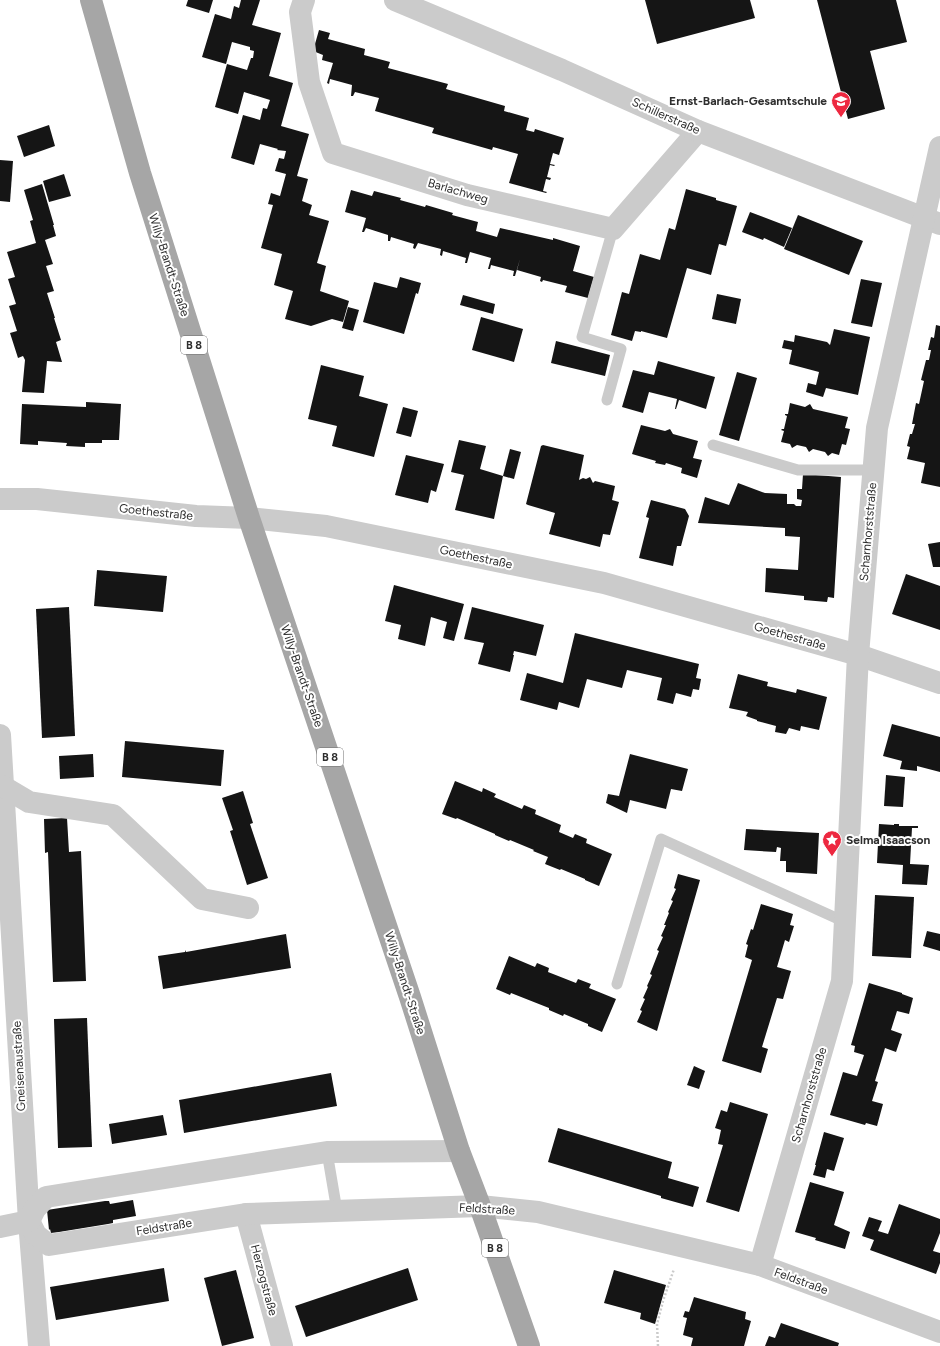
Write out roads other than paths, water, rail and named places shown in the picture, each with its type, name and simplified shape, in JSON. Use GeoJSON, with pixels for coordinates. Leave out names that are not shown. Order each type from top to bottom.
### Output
{"type":"FeatureCollection","features":[{"type":"Feature","properties":{"kind":"main road","name":"Willy-Brandt-Straße"},"geometry":{"type":"LineString","coordinates":[[91,0],[140,173],[249,518],[410,997],[459,1151],[529,1346]]}},
{"type":"Feature","properties":{"kind":"street","name":"Barlachweg"},"geometry":{"type":"LineString","coordinates":[[304,0],[300,12],[309,82],[333,153],[467,195],[613,229]]}},
{"type":"Feature","properties":{"kind":"street","name":"Schillerstraße"},"geometry":{"type":"LineString","coordinates":[[395,0],[562,70],[698,131],[932,221]]}},
{"type":"Feature","properties":{"kind":"street"},"geometry":{"type":"LineString","coordinates":[[613,229],[698,131]]}},
{"type":"Feature","properties":{"kind":"street","name":"Scharnhorststraße"},"geometry":{"type":"LineString","coordinates":[[760,1265],[842,981],[858,655],[877,428],[932,221],[940,148]]}},
{"type":"Feature","properties":{"kind":"street","name":"Goethestraße"},"geometry":{"type":"LineString","coordinates":[[0,499],[37,499],[196,516],[249,518],[326,526],[604,583],[858,655],[940,684]]}},
{"type":"Feature","properties":{"kind":"street","name":"Gneisenaustraße"},"geometry":{"type":"LineString","coordinates":[[0,735],[1,786],[28,1221],[39,1346]]}},
{"type":"Feature","properties":{"kind":"street"},"geometry":{"type":"LineString","coordinates":[[1,786],[29,802],[113,815],[202,899],[248,908]]}},
{"type":"Feature","properties":{"kind":"street"},"geometry":{"type":"LineString","coordinates":[[0,1227],[28,1221],[46,1198],[327,1152],[459,1151]]}},
{"type":"Feature","properties":{"kind":"street","name":"Feldstraße"},"geometry":{"type":"LineString","coordinates":[[28,1221],[36,1235],[49,1245],[246,1214],[480,1206],[538,1212],[760,1265],[940,1332]]}},
{"type":"Feature","properties":{"kind":"street","name":"Herzogstraße"},"geometry":{"type":"LineString","coordinates":[[246,1214],[282,1346]]}},
{"type":"Feature","properties":{"kind":"lane"},"geometry":{"type":"LineString","coordinates":[[607,400],[621,349],[582,337],[613,229]]}},
{"type":"Feature","properties":{"kind":"lane"},"geometry":{"type":"LineString","coordinates":[[713,445],[798,470],[874,470]]}},
{"type":"Feature","properties":{"kind":"lane"},"geometry":{"type":"LineString","coordinates":[[617,984],[660,839],[845,922]]}},
{"type":"Feature","properties":{"kind":"lane"},"geometry":{"type":"LineString","coordinates":[[327,1152],[337,1211]]}},
{"type":"Feature","properties":{"kind":"place","name":"Ernst-Barlach-Gesamtschule"},"geometry":{"type":"Point","coordinates":[841,118]}},
{"type":"Feature","properties":{"kind":"place","name":"Selma Isaacson"},"geometry":{"type":"Point","coordinates":[832,857]}}]}
